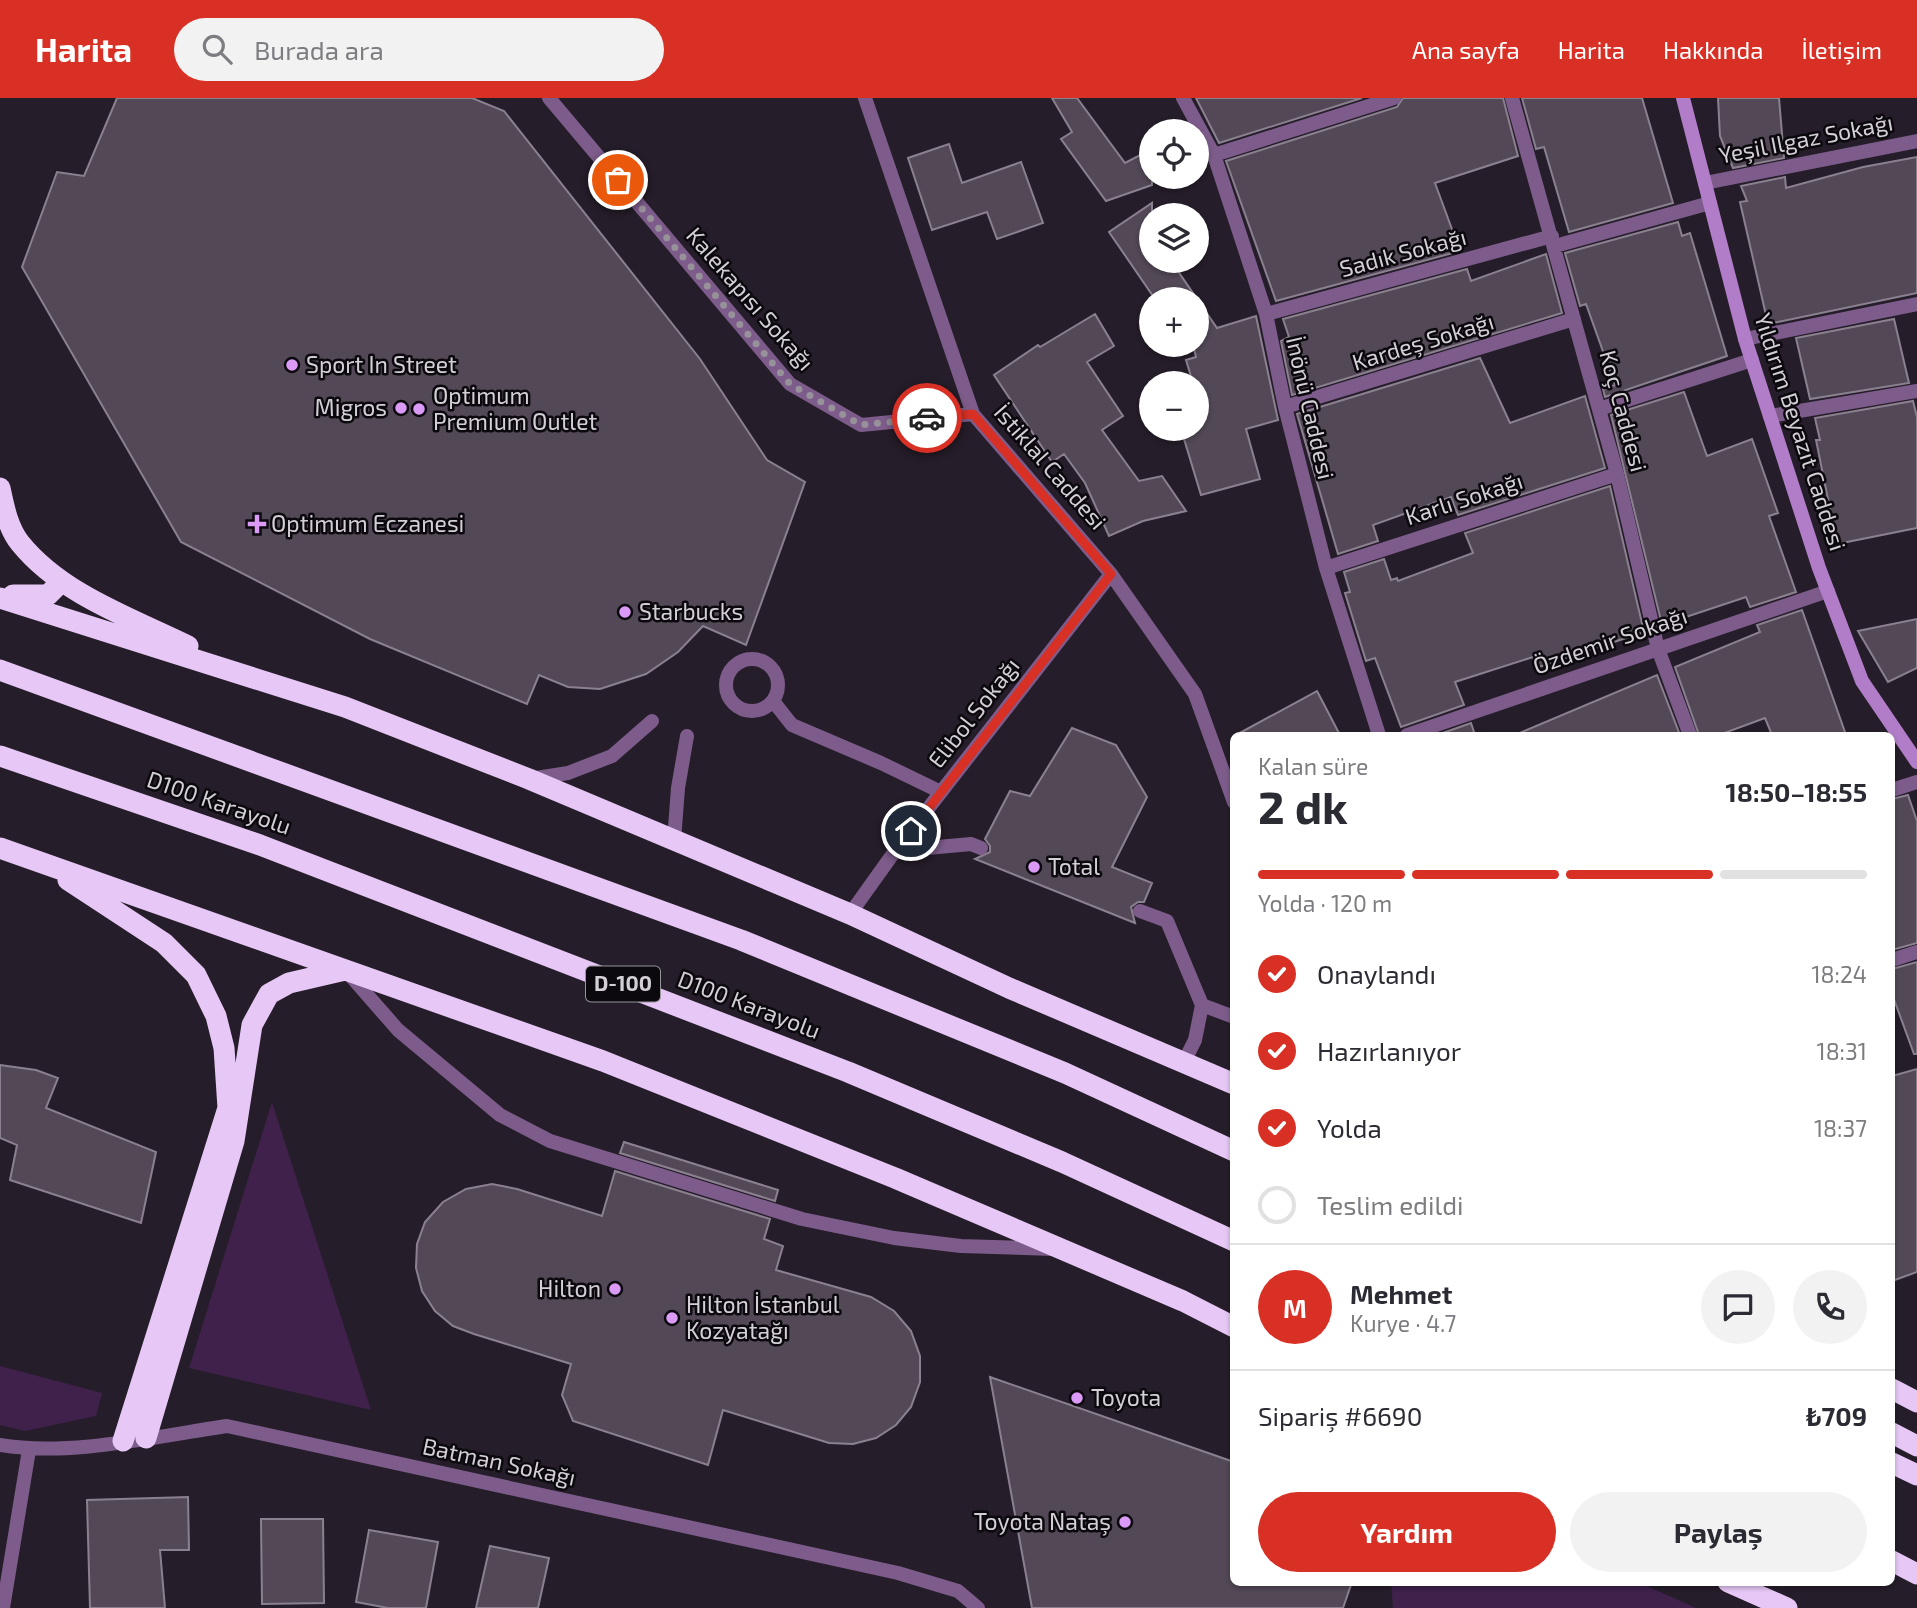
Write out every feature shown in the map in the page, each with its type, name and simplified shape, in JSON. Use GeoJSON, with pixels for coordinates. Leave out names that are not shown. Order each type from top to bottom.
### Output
{"type":"FeatureCollection","features":[{"type":"Feature","properties":{"kind":"highway"},"geometry":{"type":"LineString","coordinates":[[0,488],[4,511],[19,542],[61,582],[243,674]]}},
{"type":"Feature","properties":{"kind":"highway"},"geometry":{"type":"LineString","coordinates":[[0,596],[48,595],[61,582]]}},
{"type":"Feature","properties":{"kind":"highway"},"geometry":{"type":"LineString","coordinates":[[0,596],[345,707],[529,779],[850,914],[1009,988],[1230,1082]]}},
{"type":"Feature","properties":{"kind":"highway"},"geometry":{"type":"LineString","coordinates":[[0,670],[741,940],[1065,1073],[1230,1149]]}},
{"type":"Feature","properties":{"kind":"highway","name":"D100 Karayolu"},"geometry":{"type":"LineString","coordinates":[[0,756],[273,850],[848,1072],[1062,1162],[1230,1239]]}},
{"type":"Feature","properties":{"kind":"highway"},"geometry":{"type":"LineString","coordinates":[[0,848],[603,1061],[895,1178],[1183,1301],[1230,1324]]}},
{"type":"Feature","properties":{"kind":"highway"},"geometry":{"type":"LineString","coordinates":[[40,862],[164,943],[196,975],[216,1016],[225,1048],[228,1108],[226,1139],[123,1441]]}},
{"type":"Feature","properties":{"kind":"highway"},"geometry":{"type":"LineString","coordinates":[[146,1438],[226,1139],[252,1025],[269,994],[289,983],[345,970]]}},
{"type":"Feature","properties":{"kind":"highway"},"geometry":{"type":"LineString","coordinates":[[1895,1391],[1917,1402]]}},
{"type":"Feature","properties":{"kind":"highway"},"geometry":{"type":"LineString","coordinates":[[1895,1435],[1917,1446]]}},
{"type":"Feature","properties":{"kind":"highway"},"geometry":{"type":"LineString","coordinates":[[1895,1464],[1917,1475]]}},
{"type":"Feature","properties":{"kind":"highway"},"geometry":{"type":"LineString","coordinates":[[1895,1563],[1917,1574]]}},
{"type":"Feature","properties":{"kind":"highway"},"geometry":{"type":"LineString","coordinates":[[1736,1586],[1773,1608]]}},
{"type":"Feature","properties":{"kind":"highway"},"geometry":{"type":"LineString","coordinates":[[1736,1586],[1787,1608]]}},
{"type":"Feature","properties":{"kind":"street","name":"Kalekapısı Sokağı"},"geometry":{"type":"LineString","coordinates":[[548,98],[790,384],[861,425],[973,414]]}},
{"type":"Feature","properties":{"kind":"street","name":"İstiklal Caddesi"},"geometry":{"type":"LineString","coordinates":[[866,98],[973,414],[1111,574],[1195,694],[1230,791]]}},
{"type":"Feature","properties":{"kind":"street","name":"İnönü Caddesi"},"geometry":{"type":"LineString","coordinates":[[1183,98],[1214,155],[1266,314],[1285,407],[1326,568],[1378,732]]}},
{"type":"Feature","properties":{"kind":"street"},"geometry":{"type":"LineString","coordinates":[[1214,155],[1394,98]]}},
{"type":"Feature","properties":{"kind":"street","name":"Koç Caddesi"},"geometry":{"type":"LineString","coordinates":[[1512,98],[1617,474],[1658,649],[1689,732]]}},
{"type":"Feature","properties":{"kind":"street","name":"Yıldırım Beyazıt Caddesi"},"geometry":{"type":"LineString","coordinates":[[1683,98],[1745,339],[1828,591],[1862,681],[1917,762]]}},
{"type":"Feature","properties":{"kind":"street","name":"Yeşil Ilgaz Sokağı"},"geometry":{"type":"LineString","coordinates":[[1705,183],[1917,141]]}},
{"type":"Feature","properties":{"kind":"street","name":"Sadık Sokağı"},"geometry":{"type":"LineString","coordinates":[[1266,314],[1710,203]]}},
{"type":"Feature","properties":{"kind":"street"},"geometry":{"type":"LineString","coordinates":[[1745,339],[1917,304]]}},
{"type":"Feature","properties":{"kind":"street","name":"Kardeş Sokağı"},"geometry":{"type":"LineString","coordinates":[[1285,407],[1574,319]]}},
{"type":"Feature","properties":{"kind":"street"},"geometry":{"type":"LineString","coordinates":[[1599,409],[1752,360]]}},
{"type":"Feature","properties":{"kind":"street"},"geometry":{"type":"LineString","coordinates":[[1770,416],[1917,391]]}},
{"type":"Feature","properties":{"kind":"street","name":"Karlı Sokağı"},"geometry":{"type":"LineString","coordinates":[[1326,568],[1617,474]]}},
{"type":"Feature","properties":{"kind":"street","name":"Elibol Sokağı"},"geometry":{"type":"LineString","coordinates":[[850,914],[895,851],[1111,574]]}},
{"type":"Feature","properties":{"kind":"street","name":"Özdemir Sokağı"},"geometry":{"type":"LineString","coordinates":[[1416,732],[1828,591]]}},
{"type":"Feature","properties":{"kind":"street"},"geometry":{"type":"LineString","coordinates":[[774,701],[792,725],[941,792]]}},
{"type":"Feature","properties":{"kind":"street"},"geometry":{"type":"LineString","coordinates":[[529,779],[568,773],[612,756],[652,721]]}},
{"type":"Feature","properties":{"kind":"street"},"geometry":{"type":"LineString","coordinates":[[674,841],[678,788],[687,736]]}},
{"type":"Feature","properties":{"kind":"street"},"geometry":{"type":"LineString","coordinates":[[1895,789],[1917,782]]}},
{"type":"Feature","properties":{"kind":"street"},"geometry":{"type":"LineString","coordinates":[[895,851],[971,844],[981,848]]}},
{"type":"Feature","properties":{"kind":"street"},"geometry":{"type":"LineString","coordinates":[[1140,911],[1167,921],[1202,1004],[1195,1040],[1184,1062]]}},
{"type":"Feature","properties":{"kind":"street"},"geometry":{"type":"LineString","coordinates":[[1895,959],[1917,952]]}},
{"type":"Feature","properties":{"kind":"street"},"geometry":{"type":"LineString","coordinates":[[345,970],[398,1030],[500,1115],[550,1141],[802,1219],[894,1238],[961,1246],[1064,1250]]}},
{"type":"Feature","properties":{"kind":"street"},"geometry":{"type":"LineString","coordinates":[[1202,1004],[1230,1015]]}},
{"type":"Feature","properties":{"kind":"street","name":"Batman Sokağı"},"geometry":{"type":"LineString","coordinates":[[0,1445],[29,1450],[123,1441],[227,1426],[898,1573],[958,1591],[978,1608]]}},
{"type":"Feature","properties":{"kind":"street"},"geometry":{"type":"LineString","coordinates":[[3,1608],[29,1450]]}},
{"type":"Feature","properties":{"kind":"shaded area"},"geometry":{"type":"Polygon","coordinates":[[[272,1102],[371,1410],[189,1368],[272,1102]]]}},
{"type":"Feature","properties":{"kind":"shaded area"},"geometry":{"type":"Polygon","coordinates":[[[0,1366],[102,1393],[96,1416],[25,1431],[0,1425],[0,1366]]]}},
{"type":"Feature","properties":{"kind":"shaded area"},"geometry":{"type":"Polygon","coordinates":[[[1391,1586],[1647,1586],[1696,1608],[1393,1608],[1391,1586]]]}},
{"type":"Feature","properties":{"kind":"building","name":"Optimum Premium Outlet"},"geometry":{"type":"Polygon","coordinates":[[[117,98],[472,98],[504,111],[700,359],[767,460],[805,482],[746,645],[703,626],[678,652],[646,674],[600,689],[568,687],[539,675],[527,704],[370,639],[181,542],[22,267],[57,172],[84,176],[117,98]]]}},
{"type":"Feature","properties":{"kind":"building"},"geometry":{"type":"Polygon","coordinates":[[[1052,98],[1077,98],[1125,163],[1139,156],[1140,189],[1106,201],[1061,139],[1072,132],[1052,98]]]}},
{"type":"Feature","properties":{"kind":"building"},"geometry":{"type":"Polygon","coordinates":[[[1196,98],[1362,98],[1219,143],[1196,98]]]}},
{"type":"Feature","properties":{"kind":"building"},"geometry":{"type":"Polygon","coordinates":[[[1403,98],[1503,98],[1518,156],[1435,183],[1460,251],[1276,301],[1226,161],[1397,107],[1403,98]]]}},
{"type":"Feature","properties":{"kind":"building"},"geometry":{"type":"Polygon","coordinates":[[[1522,98],[1642,98],[1673,203],[1569,232],[1544,147],[1536,149],[1522,98]]]}},
{"type":"Feature","properties":{"kind":"building"},"geometry":{"type":"Polygon","coordinates":[[[1718,98],[1779,98],[1784,158],[1733,168],[1720,136],[1718,98]]]}},
{"type":"Feature","properties":{"kind":"building"},"geometry":{"type":"Polygon","coordinates":[[[949,144],[962,183],[1021,162],[1043,223],[997,239],[987,212],[932,230],[908,158],[949,144]]]}},
{"type":"Feature","properties":{"kind":"building"},"geometry":{"type":"Polygon","coordinates":[[[1917,157],[1917,293],[1768,324],[1740,202],[1747,201],[1741,186],[1785,177],[1786,188],[1863,167],[1917,157]]]}},
{"type":"Feature","properties":{"kind":"building"},"geometry":{"type":"Polygon","coordinates":[[[1139,212],[1139,273],[1179,273],[1189,287],[1147,287],[1109,232],[1139,212]]]}},
{"type":"Feature","properties":{"kind":"building"},"geometry":{"type":"Polygon","coordinates":[[[1678,222],[1682,236],[1690,233],[1727,356],[1605,397],[1603,389],[1615,385],[1586,304],[1580,306],[1565,253],[1678,222]]]}},
{"type":"Feature","properties":{"kind":"building"},"geometry":{"type":"Polygon","coordinates":[[[1546,254],[1562,313],[1292,395],[1281,341],[1289,337],[1283,319],[1467,269],[1471,281],[1546,254]]]}},
{"type":"Feature","properties":{"kind":"building"},"geometry":{"type":"Polygon","coordinates":[[[1095,314],[1114,346],[1087,362],[1123,416],[1102,430],[1139,481],[1162,476],[1186,511],[1143,521],[1109,536],[1085,483],[1064,454],[1052,462],[994,375],[1038,345],[1040,347],[1095,314]]]}},
{"type":"Feature","properties":{"kind":"building"},"geometry":{"type":"Polygon","coordinates":[[[1209,316],[1217,328],[1256,316],[1278,420],[1246,429],[1260,479],[1201,495],[1185,441],[1209,441],[1209,371],[1189,371],[1186,360],[1209,357],[1209,316]]]}},
{"type":"Feature","properties":{"kind":"building"},"geometry":{"type":"Polygon","coordinates":[[[1894,319],[1909,383],[1810,399],[1796,338],[1894,319]]]}},
{"type":"Feature","properties":{"kind":"building"},"geometry":{"type":"Polygon","coordinates":[[[1480,358],[1510,423],[1585,396],[1605,468],[1458,515],[1451,497],[1373,525],[1378,541],[1338,554],[1297,414],[1480,358]]]}},
{"type":"Feature","properties":{"kind":"building"},"geometry":{"type":"Polygon","coordinates":[[[1684,392],[1707,456],[1752,439],[1778,513],[1769,516],[1796,592],[1750,607],[1746,597],[1662,625],[1611,415],[1684,392]]]}},
{"type":"Feature","properties":{"kind":"building"},"geometry":{"type":"Polygon","coordinates":[[[1913,401],[1917,417],[1917,528],[1837,544],[1816,440],[1820,440],[1815,418],[1913,401]]]}},
{"type":"Feature","properties":{"kind":"building"},"geometry":{"type":"Polygon","coordinates":[[[1610,486],[1644,632],[1536,668],[1533,657],[1455,682],[1464,705],[1401,727],[1375,658],[1366,661],[1345,593],[1350,592],[1344,572],[1384,559],[1391,580],[1397,578],[1398,581],[1473,553],[1465,533],[1610,486]]]}},
{"type":"Feature","properties":{"kind":"building"},"geometry":{"type":"Polygon","coordinates":[[[1802,610],[1845,732],[1771,732],[1765,718],[1727,732],[1698,732],[1675,667],[1760,632],[1757,625],[1802,610]]]}},
{"type":"Feature","properties":{"kind":"building"},"geometry":{"type":"Polygon","coordinates":[[[1917,619],[1917,668],[1888,682],[1858,631],[1917,619]]]}},
{"type":"Feature","properties":{"kind":"building"},"geometry":{"type":"Polygon","coordinates":[[[1657,675],[1679,732],[1522,732],[1657,675]]]}},
{"type":"Feature","properties":{"kind":"building"},"geometry":{"type":"Polygon","coordinates":[[[1317,691],[1338,732],[1242,732],[1317,691]]]}},
{"type":"Feature","properties":{"kind":"building"},"geometry":{"type":"Polygon","coordinates":[[[1471,723],[1474,732],[1446,732],[1471,723]]]}},
{"type":"Feature","properties":{"kind":"building"},"geometry":{"type":"Polygon","coordinates":[[[1072,728],[1116,745],[1147,797],[1112,867],[1152,883],[1144,902],[1138,902],[1131,907],[1135,923],[975,859],[990,852],[990,846],[985,839],[1010,791],[1030,796],[1072,728]]]}},
{"type":"Feature","properties":{"kind":"building"},"geometry":{"type":"Polygon","coordinates":[[[1908,795],[1917,821],[1917,943],[1895,949],[1895,798],[1908,795]]]}},
{"type":"Feature","properties":{"kind":"building"},"geometry":{"type":"Polygon","coordinates":[[[1917,962],[1917,1054],[1914,1054],[1895,1002],[1895,968],[1917,962]]]}},
{"type":"Feature","properties":{"kind":"building"},"geometry":{"type":"Polygon","coordinates":[[[0,1065],[36,1070],[58,1078],[46,1108],[156,1152],[141,1223],[10,1180],[17,1145],[0,1138],[0,1065]]]}},
{"type":"Feature","properties":{"kind":"building"},"geometry":{"type":"Polygon","coordinates":[[[1917,1069],[1917,1272],[1895,1280],[1895,1075],[1917,1069]]]}},
{"type":"Feature","properties":{"kind":"building"},"geometry":{"type":"Polygon","coordinates":[[[624,1142],[778,1190],[775,1201],[620,1153],[624,1142]]]}},
{"type":"Feature","properties":{"kind":"building","name":"Hilton İstanbul Kozyatağı"},"geometry":{"type":"Polygon","coordinates":[[[615,1171],[770,1219],[764,1239],[783,1246],[776,1270],[871,1297],[894,1311],[911,1331],[920,1356],[920,1382],[911,1407],[896,1425],[876,1438],[853,1444],[829,1443],[723,1410],[708,1465],[573,1421],[562,1395],[571,1364],[453,1326],[435,1311],[422,1291],[416,1268],[417,1244],[425,1222],[443,1202],[466,1189],[492,1184],[517,1189],[602,1216],[615,1171]]]}},
{"type":"Feature","properties":{"kind":"building","name":"Toyota Nataş"},"geometry":{"type":"Polygon","coordinates":[[[990,1377],[1230,1461],[1230,1586],[1351,1586],[1343,1608],[1032,1608],[990,1377]]]}},
{"type":"Feature","properties":{"kind":"building"},"geometry":{"type":"Polygon","coordinates":[[[188,1497],[189,1550],[160,1550],[165,1608],[90,1608],[87,1500],[188,1497]]]}},
{"type":"Feature","properties":{"kind":"building"},"geometry":{"type":"Polygon","coordinates":[[[261,1519],[323,1519],[324,1603],[262,1604],[261,1519]]]}},
{"type":"Feature","properties":{"kind":"building"},"geometry":{"type":"Polygon","coordinates":[[[369,1530],[438,1542],[426,1608],[388,1608],[356,1602],[369,1530]]]}},
{"type":"Feature","properties":{"kind":"building"},"geometry":{"type":"Polygon","coordinates":[[[490,1546],[549,1558],[538,1608],[476,1608],[490,1546]]]}},
{"type":"Feature","properties":{"kind":"way so far"},"geometry":{"type":"LineString","coordinates":[[618,180],[790,384],[861,425],[927,418]]}},
{"type":"Feature","properties":{"kind":"place","name":"Sport In Street"},"geometry":{"type":"Point","coordinates":[292,365]}},
{"type":"Feature","properties":{"kind":"place","name":"Migros"},"geometry":{"type":"Point","coordinates":[401,408]}},
{"type":"Feature","properties":{"kind":"place","name":"Optimum Premium Outlet"},"geometry":{"type":"Point","coordinates":[419,409]}},
{"type":"Feature","properties":{"kind":"place","name":"Optimum Eczanesi"},"geometry":{"type":"Point","coordinates":[257,524]}},
{"type":"Feature","properties":{"kind":"place","name":"Starbucks"},"geometry":{"type":"Point","coordinates":[625,612]}},
{"type":"Feature","properties":{"kind":"place","name":"Total"},"geometry":{"type":"Point","coordinates":[1034,867]}},
{"type":"Feature","properties":{"kind":"place","name":"Hilton"},"geometry":{"type":"Point","coordinates":[615,1289]}},
{"type":"Feature","properties":{"kind":"place","name":"Hilton İstanbul Kozyatağı"},"geometry":{"type":"Point","coordinates":[672,1318]}},
{"type":"Feature","properties":{"kind":"place","name":"Toyota"},"geometry":{"type":"Point","coordinates":[1077,1398]}},
{"type":"Feature","properties":{"kind":"place","name":"Toyota Nataş"},"geometry":{"type":"Point","coordinates":[1125,1522]}},
{"type":"Feature","properties":{"kind":"route"},"geometry":{"type":"LineString","coordinates":[[911,831],[1111,574],[973,414],[927,418]]}}]}
